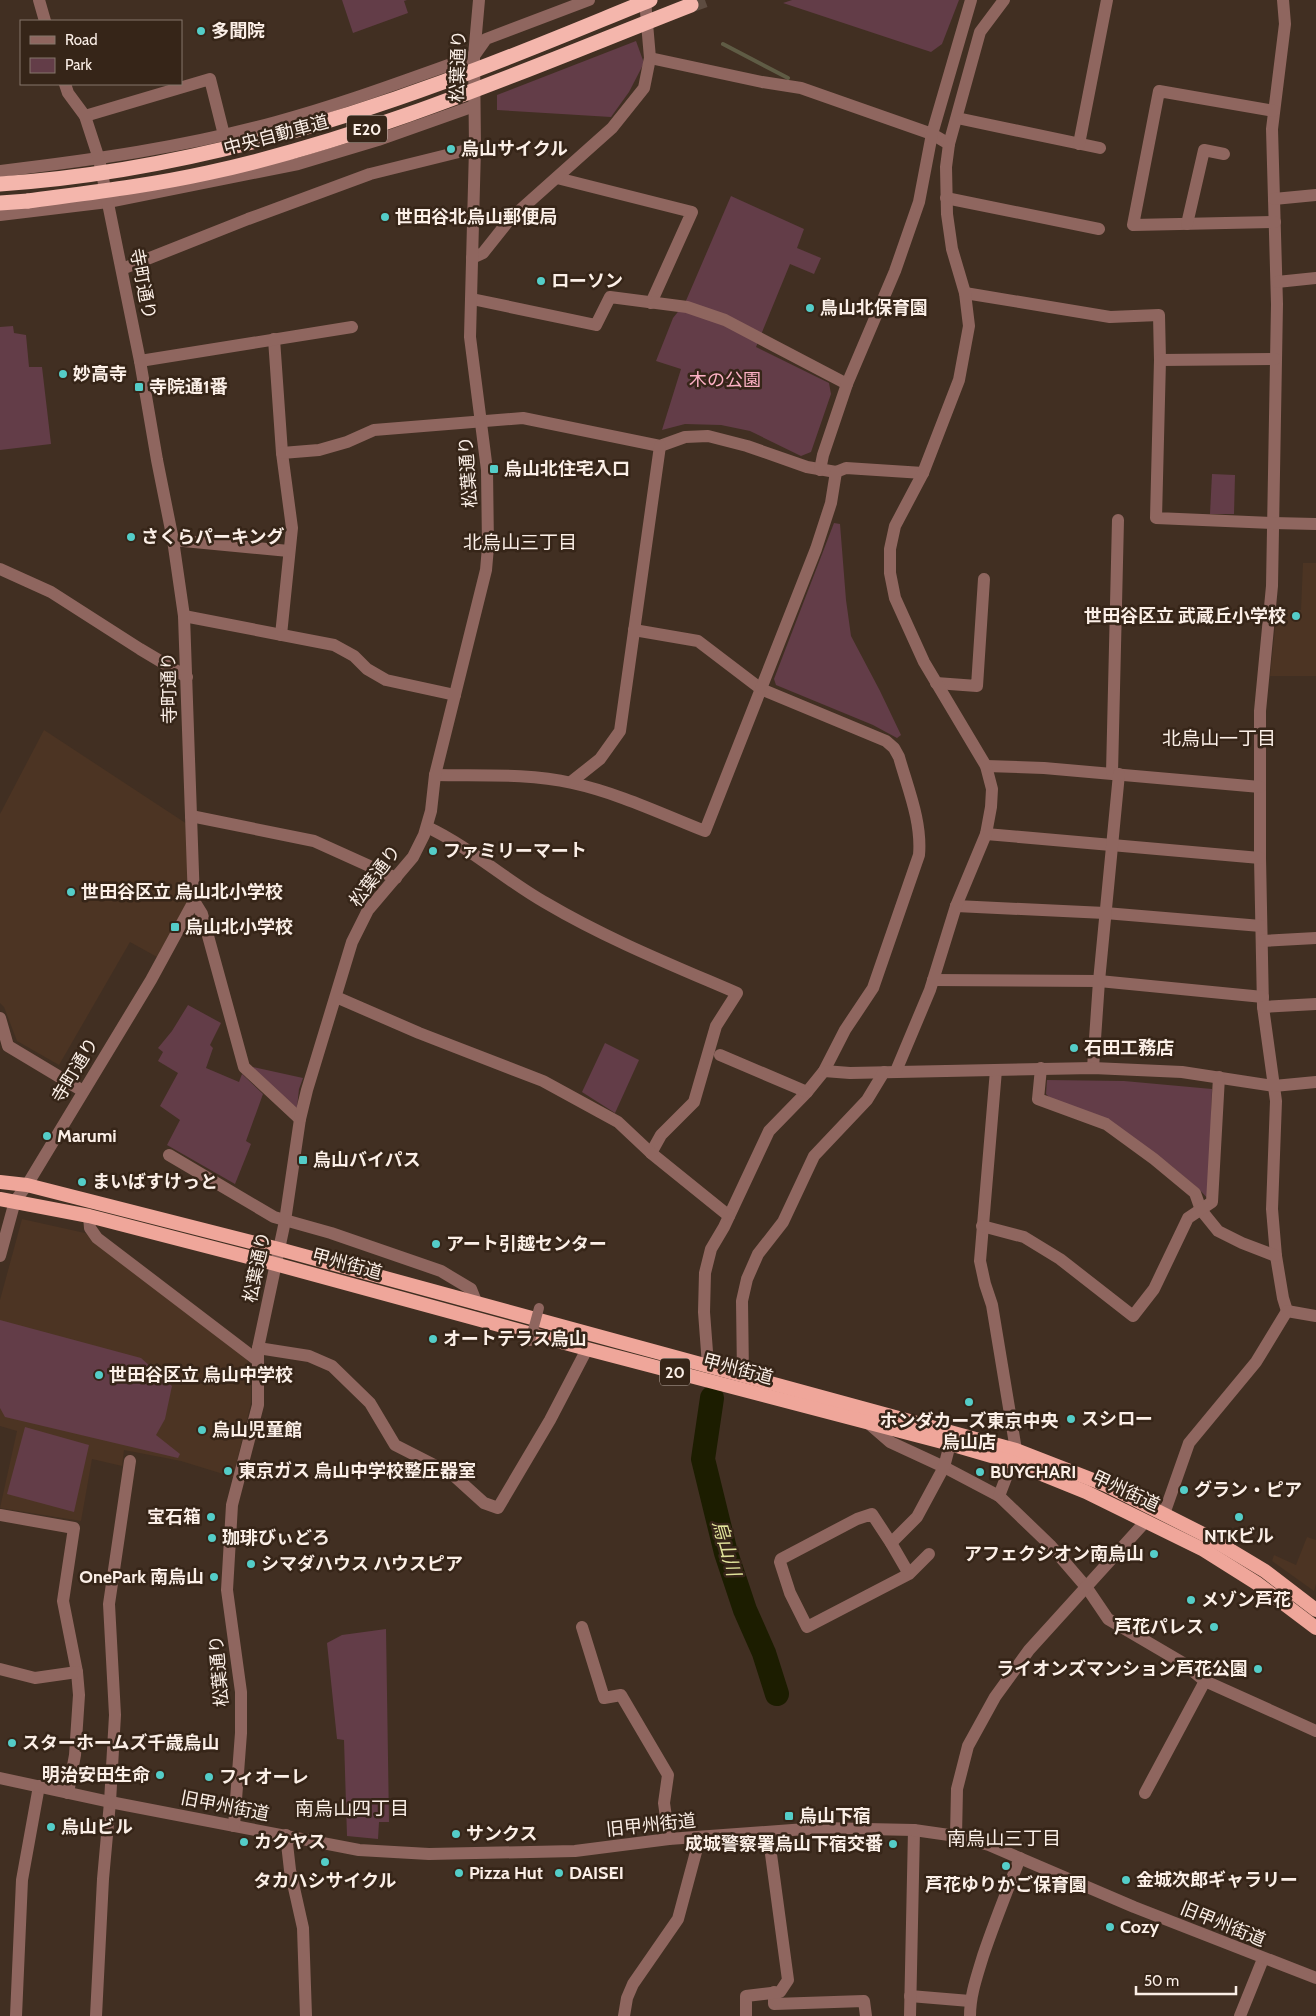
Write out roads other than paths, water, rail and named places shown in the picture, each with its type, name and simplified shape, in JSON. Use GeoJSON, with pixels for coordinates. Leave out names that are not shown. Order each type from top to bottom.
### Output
{"type":"FeatureCollection","features":[{"type":"Feature","properties":{"kind":"highway","name":"中央自動車道"},"geometry":{"type":"LineString","coordinates":[[0,184],[30,182],[122,169],[204,154],[278,135],[356,112],[444,82],[650,0]]}},
{"type":"Feature","properties":{"kind":"highway","name":"中央自動車道"},"geometry":{"type":"LineString","coordinates":[[0,203],[124,188],[207,173],[284,154],[361,131],[452,100],[691,5]]}},
{"type":"Feature","properties":{"kind":"highway","name":"甲州街道"},"geometry":{"type":"LineString","coordinates":[[0,1182],[27,1185],[279,1249],[708,1365],[1106,1485],[1205,1535],[1264,1572],[1316,1610]]}},
{"type":"Feature","properties":{"kind":"highway","name":"甲州街道"},"geometry":{"type":"LineString","coordinates":[[0,1199],[89,1216],[950,1444],[1014,1456],[1212,1555],[1258,1584],[1316,1628]]}},
{"type":"Feature","properties":{"kind":"street"},"geometry":{"type":"LineString","coordinates":[[38,0],[44,20]]}},
{"type":"Feature","properties":{"kind":"street","name":"松葉通り"},"geometry":{"type":"LineString","coordinates":[[234,1826],[241,1733],[241,1692],[227,1590],[232,1505],[258,1405],[257,1354],[285,1221],[300,1119],[352,942],[368,910],[413,857],[427,827],[435,775],[486,570],[488,547],[487,470],[470,337],[475,148],[474,56],[479,0]]}},
{"type":"Feature","properties":{"kind":"street"},"geometry":{"type":"LineString","coordinates":[[0,171],[99,159],[181,145],[277,122],[356,98],[474,56],[486,39],[589,0]]}},
{"type":"Feature","properties":{"kind":"street"},"geometry":{"type":"LineString","coordinates":[[472,258],[483,253],[510,219],[612,128],[644,88],[650,58],[645,0]]}},
{"type":"Feature","properties":{"kind":"street"},"geometry":{"type":"LineString","coordinates":[[820,470],[823,455],[847,384],[895,272],[919,202],[932,134],[971,0]]}},
{"type":"Feature","properties":{"kind":"street"},"geometry":{"type":"LineString","coordinates":[[743,1375],[742,1301],[746,1278],[758,1254],[783,1222],[814,1156],[867,1100],[890,1072],[934,980],[956,906],[986,834],[992,789],[986,766],[924,662],[895,598],[890,573],[890,549],[895,526],[923,473],[959,380],[969,326],[965,293],[952,250],[947,214],[946,167],[949,144],[980,32],[1004,0]]}},
{"type":"Feature","properties":{"kind":"street"},"geometry":{"type":"LineString","coordinates":[[1079,144],[1107,0]]}},
{"type":"Feature","properties":{"kind":"street"},"geometry":{"type":"LineString","coordinates":[[1164,1514],[1188,1444],[1256,1362],[1287,1311],[1276,1256],[1272,1208],[1276,1101],[1263,1002],[1260,858],[1260,711],[1272,586],[1277,282],[1272,129],[1285,24],[1283,0]]}},
{"type":"Feature","properties":{"kind":"street"},"geometry":{"type":"LineString","coordinates":[[650,58],[762,82],[801,88],[932,134],[949,144]]}},
{"type":"Feature","properties":{"kind":"street"},"geometry":{"type":"LineString","coordinates":[[85,116],[210,79],[224,135]]}},
{"type":"Feature","properties":{"kind":"street","name":"寺町通り"},"geometry":{"type":"LineString","coordinates":[[0,1256],[15,1201],[27,1185],[151,980],[194,901],[187,737],[188,677],[184,616],[173,540],[140,361],[99,159],[85,116],[68,93],[65,85]]}},
{"type":"Feature","properties":{"kind":"street"},"geometry":{"type":"LineString","coordinates":[[1274,111],[1159,91],[1133,225],[1274,222]]}},
{"type":"Feature","properties":{"kind":"street"},"geometry":{"type":"LineString","coordinates":[[0,215],[108,202],[298,164],[378,140],[474,106]]}},
{"type":"Feature","properties":{"kind":"street"},"geometry":{"type":"LineString","coordinates":[[957,118],[1100,148]]}},
{"type":"Feature","properties":{"kind":"street"},"geometry":{"type":"LineString","coordinates":[[122,269],[248,219],[370,174],[475,148]]}},
{"type":"Feature","properties":{"kind":"street"},"geometry":{"type":"LineString","coordinates":[[1187,224],[1204,150],[1224,154]]}},
{"type":"Feature","properties":{"kind":"street"},"geometry":{"type":"LineString","coordinates":[[557,178],[692,212],[651,303]]}},
{"type":"Feature","properties":{"kind":"street"},"geometry":{"type":"LineString","coordinates":[[1274,199],[1316,195]]}},
{"type":"Feature","properties":{"kind":"street"},"geometry":{"type":"LineString","coordinates":[[946,198],[1099,228]]}},
{"type":"Feature","properties":{"kind":"street"},"geometry":{"type":"LineString","coordinates":[[1277,282],[1316,278]]}},
{"type":"Feature","properties":{"kind":"street"},"geometry":{"type":"LineString","coordinates":[[965,293],[1110,316],[1159,315],[1160,360],[1156,518],[1316,524]]}},
{"type":"Feature","properties":{"kind":"street"},"geometry":{"type":"LineString","coordinates":[[472,299],[596,325],[610,297],[686,307],[725,320],[847,384]]}},
{"type":"Feature","properties":{"kind":"street"},"geometry":{"type":"LineString","coordinates":[[140,361],[352,327]]}},
{"type":"Feature","properties":{"kind":"street"},"geometry":{"type":"LineString","coordinates":[[274,338],[282,453],[292,528],[281,635]]}},
{"type":"Feature","properties":{"kind":"street"},"geometry":{"type":"LineString","coordinates":[[1160,360],[1275,359]]}},
{"type":"Feature","properties":{"kind":"street"},"geometry":{"type":"LineString","coordinates":[[282,453],[318,450],[347,442],[374,430],[523,418],[660,446],[685,437],[708,436],[747,446],[820,470],[836,472],[846,468],[923,473]]}},
{"type":"Feature","properties":{"kind":"street"},"geometry":{"type":"LineString","coordinates":[[571,782],[600,759],[620,731],[660,446]]}},
{"type":"Feature","properties":{"kind":"street"},"geometry":{"type":"LineString","coordinates":[[435,775],[526,776],[571,782],[604,791],[705,831],[815,551],[831,503],[836,472]]}},
{"type":"Feature","properties":{"kind":"street"},"geometry":{"type":"LineString","coordinates":[[1092,1068],[1112,844],[1116,774],[1118,520]]}},
{"type":"Feature","properties":{"kind":"street"},"geometry":{"type":"LineString","coordinates":[[173,540],[289,551]]}},
{"type":"Feature","properties":{"kind":"street"},"geometry":{"type":"LineString","coordinates":[[0,569],[51,592],[188,677]]}},
{"type":"Feature","properties":{"kind":"street"},"geometry":{"type":"LineString","coordinates":[[936,683],[977,686],[984,579]]}},
{"type":"Feature","properties":{"kind":"street"},"geometry":{"type":"LineString","coordinates":[[184,616],[334,645],[354,656],[367,669],[386,680],[455,695]]}},
{"type":"Feature","properties":{"kind":"street"},"geometry":{"type":"LineString","coordinates":[[634,630],[698,641],[761,689],[886,741],[894,748],[899,757],[918,822],[920,841],[919,855],[873,988],[846,1030],[824,1071],[807,1092],[768,1131],[724,1227],[711,1248],[705,1273],[704,1312],[708,1365]]}},
{"type":"Feature","properties":{"kind":"street"},"geometry":{"type":"LineString","coordinates":[[986,766],[1044,768],[1260,787]]}},
{"type":"Feature","properties":{"kind":"street"},"geometry":{"type":"LineString","coordinates":[[191,816],[314,842],[396,878]]}},
{"type":"Feature","properties":{"kind":"street"},"geometry":{"type":"LineString","coordinates":[[427,827],[446,836],[527,892],[586,927],[736,993],[716,1026],[694,1102],[661,1135],[651,1153]]}},
{"type":"Feature","properties":{"kind":"street"},"geometry":{"type":"LineString","coordinates":[[986,834],[1260,858]]}},
{"type":"Feature","properties":{"kind":"street"},"geometry":{"type":"LineString","coordinates":[[194,901],[199,906],[202,914],[244,1067],[300,1119]]}},
{"type":"Feature","properties":{"kind":"street"},"geometry":{"type":"LineString","coordinates":[[956,906],[1105,914],[1261,926]]}},
{"type":"Feature","properties":{"kind":"street"},"geometry":{"type":"LineString","coordinates":[[1262,941],[1316,938]]}},
{"type":"Feature","properties":{"kind":"street"},"geometry":{"type":"LineString","coordinates":[[934,980],[1099,981],[1263,1002],[1316,1004]]}},
{"type":"Feature","properties":{"kind":"street"},"geometry":{"type":"LineString","coordinates":[[336,997],[419,1033],[543,1081],[618,1122],[651,1153],[729,1216]]}},
{"type":"Feature","properties":{"kind":"street"},"geometry":{"type":"LineString","coordinates":[[0,1018],[8,1046],[83,1091]]}},
{"type":"Feature","properties":{"kind":"street"},"geometry":{"type":"LineString","coordinates":[[720,1055],[807,1092]]}},
{"type":"Feature","properties":{"kind":"street"},"geometry":{"type":"LineString","coordinates":[[1041,1068],[1038,1099],[1106,1124],[1154,1159],[1195,1193],[1201,1210],[1218,1231],[1242,1243],[1276,1256]]}},
{"type":"Feature","properties":{"kind":"street"},"geometry":{"type":"LineString","coordinates":[[824,1071],[850,1073],[1092,1068],[1182,1072],[1274,1086],[1316,1082]]}},
{"type":"Feature","properties":{"kind":"street"},"geometry":{"type":"LineString","coordinates":[[996,1070],[980,1261],[984,1284],[992,1306],[1014,1456],[999,1496]]}},
{"type":"Feature","properties":{"kind":"street"},"geometry":{"type":"LineString","coordinates":[[982,1226],[1024,1237],[1060,1259],[1133,1316],[1154,1288],[1188,1218],[1212,1202],[1219,1078]]}},
{"type":"Feature","properties":{"kind":"street"},"geometry":{"type":"LineString","coordinates":[[169,1155],[250,1205],[285,1221],[340,1236],[441,1271],[471,1289],[477,1304]]}},
{"type":"Feature","properties":{"kind":"street"},"geometry":{"type":"LineString","coordinates":[[89,1216],[90,1228],[97,1238],[257,1354],[309,1356],[332,1366],[370,1402],[395,1445],[452,1474],[484,1503],[498,1508],[550,1420],[587,1349]]}},
{"type":"Feature","properties":{"kind":"street"},"geometry":{"type":"LineString","coordinates":[[530,1341],[539,1308]]}},
{"type":"Feature","properties":{"kind":"street"},"geometry":{"type":"LineString","coordinates":[[1287,1311],[1316,1316]]}},
{"type":"Feature","properties":{"kind":"street"},"geometry":{"type":"LineString","coordinates":[[867,1422],[890,1442],[944,1467],[999,1496],[1050,1545],[1087,1588],[1108,1619],[1183,1663],[1205,1681],[1316,1731]]}},
{"type":"Feature","properties":{"kind":"street"},"geometry":{"type":"LineString","coordinates":[[891,1543],[917,1517],[944,1467],[950,1444]]}},
{"type":"Feature","properties":{"kind":"street"},"geometry":{"type":"LineString","coordinates":[[96,2016],[102,1879],[110,1802],[115,1715],[108,1604],[130,1462]]}},
{"type":"Feature","properties":{"kind":"street"},"geometry":{"type":"LineString","coordinates":[[909,1574],[872,1514],[857,1519],[782,1559],[780,1562],[790,1594],[807,1627],[909,1574],[929,1554]]}},
{"type":"Feature","properties":{"kind":"street"},"geometry":{"type":"LineString","coordinates":[[0,1515],[74,1528],[63,1601],[77,1672],[79,1695],[76,1755],[68,1793]]}},
{"type":"Feature","properties":{"kind":"street"},"geometry":{"type":"LineString","coordinates":[[956,1836],[957,1789],[968,1746],[995,1697],[1029,1650],[1146,1521]]}},
{"type":"Feature","properties":{"kind":"street"},"geometry":{"type":"LineString","coordinates":[[582,1627],[604,1698],[622,1695],[668,1775],[664,1803],[669,1839]]}},
{"type":"Feature","properties":{"kind":"street"},"geometry":{"type":"LineString","coordinates":[[0,1669],[35,1678],[77,1672]]}},
{"type":"Feature","properties":{"kind":"street"},"geometry":{"type":"LineString","coordinates":[[1145,1792],[1205,1681]]}},
{"type":"Feature","properties":{"kind":"street","name":"旧甲州街道"},"geometry":{"type":"LineString","coordinates":[[0,1778],[110,1802],[359,1850],[429,1854],[575,1851],[669,1839],[819,1828],[914,1830],[956,1836],[988,1845],[1134,1908],[1316,1978]]}},
{"type":"Feature","properties":{"kind":"street"},"geometry":{"type":"LineString","coordinates":[[16,2016],[22,1880],[39,1786]]}},
{"type":"Feature","properties":{"kind":"street"},"geometry":{"type":"LineString","coordinates":[[910,2016],[914,1830]]}},
{"type":"Feature","properties":{"kind":"street"},"geometry":{"type":"LineString","coordinates":[[746,2016],[746,1996],[780,1992],[788,1980],[768,1832]]}},
{"type":"Feature","properties":{"kind":"street"},"geometry":{"type":"LineString","coordinates":[[286,1835],[290,1870],[303,1928],[306,2016]]}},
{"type":"Feature","properties":{"kind":"street"},"geometry":{"type":"LineString","coordinates":[[624,2016],[627,1998],[633,1984],[678,1919],[700,1837]]}},
{"type":"Feature","properties":{"kind":"street"},"geometry":{"type":"LineString","coordinates":[[970,2016],[970,2002],[996,1917],[1020,1858]]}},
{"type":"Feature","properties":{"kind":"street"},"geometry":{"type":"LineString","coordinates":[[1240,2016],[1263,1959]]}},
{"type":"Feature","properties":{"kind":"street"},"geometry":{"type":"LineString","coordinates":[[774,1992],[774,2004],[864,2001],[866,2016]]}},
{"type":"Feature","properties":{"kind":"street"},"geometry":{"type":"LineString","coordinates":[[910,1996],[970,2002]]}},
{"type":"Feature","properties":{"kind":"waterway","name":"烏山川"},"geometry":{"type":"LineString","coordinates":[[723,44],[788,78]]}},
{"type":"Feature","properties":{"kind":"waterway","name":"烏山川"},"geometry":{"type":"LineString","coordinates":[[712,1398],[703,1459],[726,1553],[745,1610],[764,1653],[777,1694]]}},
{"type":"Feature","properties":{"kind":"tunnel"},"geometry":{"type":"LineString","coordinates":[[691,5],[705,0]]}},
{"type":"Feature","properties":{"kind":"place","name":"多聞院"},"geometry":{"type":"Point","coordinates":[201,31]}},
{"type":"Feature","properties":{"kind":"place","name":"烏山サイクル"},"geometry":{"type":"Point","coordinates":[451,149]}},
{"type":"Feature","properties":{"kind":"place","name":"世田谷北烏山郵便局"},"geometry":{"type":"Point","coordinates":[385,217]}},
{"type":"Feature","properties":{"kind":"place","name":"ローソン"},"geometry":{"type":"Point","coordinates":[541,281]}},
{"type":"Feature","properties":{"kind":"place","name":"鳥山北保育園"},"geometry":{"type":"Point","coordinates":[810,308]}},
{"type":"Feature","properties":{"kind":"place","name":"妙高寺"},"geometry":{"type":"Point","coordinates":[63,374]}},
{"type":"Feature","properties":{"kind":"place","name":"寺院通1番"},"geometry":{"type":"Point","coordinates":[139,387]}},
{"type":"Feature","properties":{"kind":"place","name":"烏山北住宅入口"},"geometry":{"type":"Point","coordinates":[494,469]}},
{"type":"Feature","properties":{"kind":"place","name":"さくらパーキング"},"geometry":{"type":"Point","coordinates":[131,537]}},
{"type":"Feature","properties":{"kind":"place","name":"世田谷区立 武蔵丘小学校"},"geometry":{"type":"Point","coordinates":[1296,616]}},
{"type":"Feature","properties":{"kind":"place","name":"ファミリーマート"},"geometry":{"type":"Point","coordinates":[433,851]}},
{"type":"Feature","properties":{"kind":"place","name":"世田谷区立 烏山北小学校"},"geometry":{"type":"Point","coordinates":[71,892]}},
{"type":"Feature","properties":{"kind":"place","name":"烏山北小学校"},"geometry":{"type":"Point","coordinates":[175,927]}},
{"type":"Feature","properties":{"kind":"place","name":"石田工務店"},"geometry":{"type":"Point","coordinates":[1074,1048]}},
{"type":"Feature","properties":{"kind":"place","name":"Marumi"},"geometry":{"type":"Point","coordinates":[47,1136]}},
{"type":"Feature","properties":{"kind":"place","name":"烏山バイパス"},"geometry":{"type":"Point","coordinates":[303,1160]}},
{"type":"Feature","properties":{"kind":"place","name":"まいばすけっと"},"geometry":{"type":"Point","coordinates":[82,1182]}},
{"type":"Feature","properties":{"kind":"place","name":"アート引越センター"},"geometry":{"type":"Point","coordinates":[436,1244]}},
{"type":"Feature","properties":{"kind":"place","name":"オートテラス烏山"},"geometry":{"type":"Point","coordinates":[433,1339]}},
{"type":"Feature","properties":{"kind":"place","name":"世田谷区立 烏山中学校"},"geometry":{"type":"Point","coordinates":[99,1375]}},
{"type":"Feature","properties":{"kind":"place","name":"ホンダカーズ東京中央 烏山店"},"geometry":{"type":"Point","coordinates":[969,1402]}},
{"type":"Feature","properties":{"kind":"place","name":"スシロー"},"geometry":{"type":"Point","coordinates":[1071,1419]}},
{"type":"Feature","properties":{"kind":"place","name":"烏山児童館"},"geometry":{"type":"Point","coordinates":[202,1430]}},
{"type":"Feature","properties":{"kind":"place","name":"東京ガス 烏山中学校整圧器室"},"geometry":{"type":"Point","coordinates":[228,1471]}},
{"type":"Feature","properties":{"kind":"place","name":"BUYCHARI"},"geometry":{"type":"Point","coordinates":[980,1472]}},
{"type":"Feature","properties":{"kind":"place","name":"グラン・ピア"},"geometry":{"type":"Point","coordinates":[1184,1490]}},
{"type":"Feature","properties":{"kind":"place","name":"宝石箱"},"geometry":{"type":"Point","coordinates":[211,1517]}},
{"type":"Feature","properties":{"kind":"place","name":"NTKビル"},"geometry":{"type":"Point","coordinates":[1239,1517]}},
{"type":"Feature","properties":{"kind":"place","name":"珈琲びぃどろ"},"geometry":{"type":"Point","coordinates":[212,1538]}},
{"type":"Feature","properties":{"kind":"place","name":"アフェクシオン南烏山"},"geometry":{"type":"Point","coordinates":[1154,1554]}},
{"type":"Feature","properties":{"kind":"place","name":"シマダハウス ハウスピア"},"geometry":{"type":"Point","coordinates":[251,1564]}},
{"type":"Feature","properties":{"kind":"place","name":"OnePark 南烏山"},"geometry":{"type":"Point","coordinates":[214,1577]}},
{"type":"Feature","properties":{"kind":"place","name":"メゾン芦花"},"geometry":{"type":"Point","coordinates":[1191,1600]}},
{"type":"Feature","properties":{"kind":"place","name":"芦花パレス"},"geometry":{"type":"Point","coordinates":[1214,1627]}},
{"type":"Feature","properties":{"kind":"place","name":"ライオンズマンション芦花公園"},"geometry":{"type":"Point","coordinates":[1258,1669]}},
{"type":"Feature","properties":{"kind":"place","name":"スターホームズ千歳烏山"},"geometry":{"type":"Point","coordinates":[12,1743]}},
{"type":"Feature","properties":{"kind":"place","name":"明治安田生命"},"geometry":{"type":"Point","coordinates":[160,1775]}},
{"type":"Feature","properties":{"kind":"place","name":"フィオーレ"},"geometry":{"type":"Point","coordinates":[209,1777]}},
{"type":"Feature","properties":{"kind":"place","name":"烏山下宿"},"geometry":{"type":"Point","coordinates":[789,1816]}},
{"type":"Feature","properties":{"kind":"place","name":"烏山ビル"},"geometry":{"type":"Point","coordinates":[51,1827]}},
{"type":"Feature","properties":{"kind":"place","name":"サンクス"},"geometry":{"type":"Point","coordinates":[456,1834]}},
{"type":"Feature","properties":{"kind":"place","name":"カクヤス"},"geometry":{"type":"Point","coordinates":[244,1842]}},
{"type":"Feature","properties":{"kind":"place","name":"成城警察署烏山下宿交番"},"geometry":{"type":"Point","coordinates":[893,1844]}},
{"type":"Feature","properties":{"kind":"place","name":"タカハシサイクル"},"geometry":{"type":"Point","coordinates":[325,1862]}},
{"type":"Feature","properties":{"kind":"place","name":"芦花ゆりかご保育園"},"geometry":{"type":"Point","coordinates":[1006,1866]}},
{"type":"Feature","properties":{"kind":"place","name":"Pizza Hut"},"geometry":{"type":"Point","coordinates":[459,1873]}},
{"type":"Feature","properties":{"kind":"place","name":"DAISEI"},"geometry":{"type":"Point","coordinates":[559,1873]}},
{"type":"Feature","properties":{"kind":"place","name":"金城次郎ギャラリー"},"geometry":{"type":"Point","coordinates":[1126,1880]}},
{"type":"Feature","properties":{"kind":"place","name":"Cozy"},"geometry":{"type":"Point","coordinates":[1110,1927]}},
{"type":"Feature","properties":{"kind":"district","name":"北烏山三丁目"},"geometry":{"type":"Point","coordinates":[520,542]}},
{"type":"Feature","properties":{"kind":"district","name":"北烏山一丁目"},"geometry":{"type":"Point","coordinates":[1219,738]}},
{"type":"Feature","properties":{"kind":"district","name":"南烏山四丁目"},"geometry":{"type":"Point","coordinates":[352,1808]}},
{"type":"Feature","properties":{"kind":"district","name":"南烏山三丁目"},"geometry":{"type":"Point","coordinates":[1004,1838]}},
{"type":"Feature","properties":{"kind":"park label","name":"木の公園"},"geometry":{"type":"Point","coordinates":[725,380]}}]}
